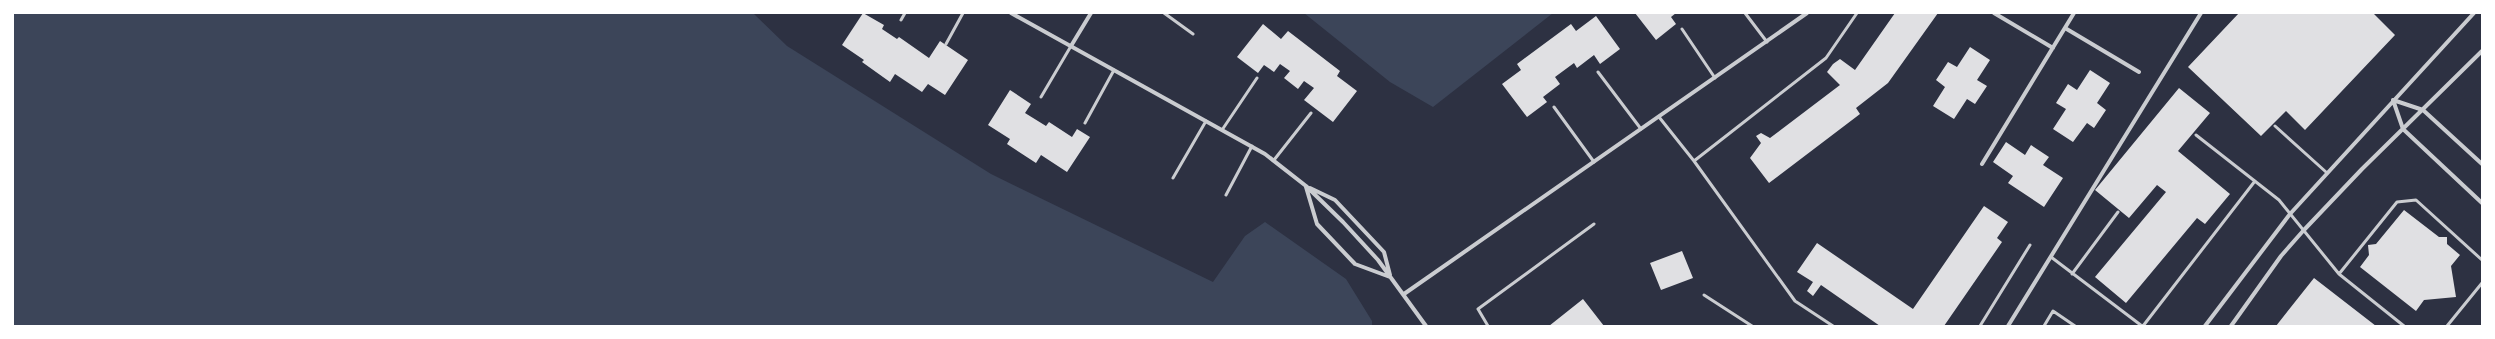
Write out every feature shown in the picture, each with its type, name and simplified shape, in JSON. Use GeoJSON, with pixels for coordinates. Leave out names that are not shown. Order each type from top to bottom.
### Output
{"type":"FeatureCollection","features":[{"type":"Feature","properties":{"kind":"street"},"geometry":{"type":"LineString","coordinates":[[1011,13],[1252,146],[1274,160],[1306,186],[1343,222],[1404,294],[1426,326]]}},
{"type":"Feature","properties":{"kind":"street"},"geometry":{"type":"LineString","coordinates":[[1071,46],[1091,13]]}},
{"type":"Feature","properties":{"kind":"street"},"geometry":{"type":"LineString","coordinates":[[1404,294],[1807,13]]}},
{"type":"Feature","properties":{"kind":"street"},"geometry":{"type":"LineString","coordinates":[[1994,13],[2053,48]]}},
{"type":"Feature","properties":{"kind":"street"},"geometry":{"type":"LineString","coordinates":[[1982,164],[2074,13]]}},
{"type":"Feature","properties":{"kind":"street"},"geometry":{"type":"LineString","coordinates":[[2008,326],[2201,13]]}},
{"type":"Feature","properties":{"kind":"street"},"geometry":{"type":"LineString","coordinates":[[2205,326],[2290,214],[2326,172],[2474,13]]}},
{"type":"Feature","properties":{"kind":"street"},"geometry":{"type":"LineString","coordinates":[[2065,28],[2138,72]]}},
{"type":"Feature","properties":{"kind":"street"},"geometry":{"type":"LineString","coordinates":[[2231,326],[2281,256],[2303,231],[2482,51]]}},
{"type":"Feature","properties":{"kind":"street"},"geometry":{"type":"LineString","coordinates":[[2393,100],[2423,110],[2482,164]]}},
{"type":"Feature","properties":{"kind":"street"},"geometry":{"type":"LineString","coordinates":[[2393,100],[2403,129],[2482,203]]}},
{"type":"Feature","properties":{"kind":"street"},"geometry":{"type":"LineString","coordinates":[[1306,186],[1335,200],[1355,220],[1384,252],[1391,278]]}},
{"type":"Feature","properties":{"kind":"street"},"geometry":{"type":"LineString","coordinates":[[1306,186],[1317,224],[1355,264],[1391,278]]}},
{"type":"Feature","properties":{"kind":"lane"},"geometry":{"type":"LineString","coordinates":[[901,20],[905,13]]}},
{"type":"Feature","properties":{"kind":"lane"},"geometry":{"type":"LineString","coordinates":[[946,44],[963,13]]}},
{"type":"Feature","properties":{"kind":"lane"},"geometry":{"type":"LineString","coordinates":[[1164,13],[1194,34]]}},
{"type":"Feature","properties":{"kind":"lane"},"geometry":{"type":"LineString","coordinates":[[1746,13],[1767,42]]}},
{"type":"Feature","properties":{"kind":"lane"},"geometry":{"type":"LineString","coordinates":[[1694,162],[1826,58],[1857,13]]}},
{"type":"Feature","properties":{"kind":"lane"},"geometry":{"type":"LineString","coordinates":[[1682,29],[1715,78]]}},
{"type":"Feature","properties":{"kind":"lane"},"geometry":{"type":"LineString","coordinates":[[1041,97],[1071,46]]}},
{"type":"Feature","properties":{"kind":"lane"},"geometry":{"type":"LineString","coordinates":[[1085,123],[1114,70]]}},
{"type":"Feature","properties":{"kind":"lane"},"geometry":{"type":"LineString","coordinates":[[1598,72],[1641,129]]}},
{"type":"Feature","properties":{"kind":"lane"},"geometry":{"type":"LineString","coordinates":[[1222,130],[1257,78]]}},
{"type":"Feature","properties":{"kind":"lane"},"geometry":{"type":"LineString","coordinates":[[1554,107],[1594,162]]}},
{"type":"Feature","properties":{"kind":"lane"},"geometry":{"type":"LineString","coordinates":[[1274,160],[1311,114]]}},
{"type":"Feature","properties":{"kind":"lane"},"geometry":{"type":"LineString","coordinates":[[1659,117],[1694,162],[1794,302],[1833,326]]}},
{"type":"Feature","properties":{"kind":"lane"},"geometry":{"type":"LineString","coordinates":[[1173,178],[1206,121]]}},
{"type":"Feature","properties":{"kind":"lane"},"geometry":{"type":"LineString","coordinates":[[2275,126],[2326,172]]}},
{"type":"Feature","properties":{"kind":"lane"},"geometry":{"type":"LineString","coordinates":[[2196,136],[2279,200],[2339,274],[2404,326]]}},
{"type":"Feature","properties":{"kind":"lane"},"geometry":{"type":"LineString","coordinates":[[1226,196],[1252,146]]}},
{"type":"Feature","properties":{"kind":"lane"},"geometry":{"type":"LineString","coordinates":[[2050,257],[2143,326],[2255,181]]}},
{"type":"Feature","properties":{"kind":"lane"},"geometry":{"type":"LineString","coordinates":[[2339,274],[2397,202],[2416,200],[2482,260]]}},
{"type":"Feature","properties":{"kind":"lane"},"geometry":{"type":"LineString","coordinates":[[2072,274],[2118,212]]}},
{"type":"Feature","properties":{"kind":"lane"},"geometry":{"type":"LineString","coordinates":[[1488,326],[1478,309],[1594,224]]}},
{"type":"Feature","properties":{"kind":"lane"},"geometry":{"type":"LineString","coordinates":[[1980,326],[2030,245]]}},
{"type":"Feature","properties":{"kind":"lane"},"geometry":{"type":"LineString","coordinates":[[2447,326],[2482,283]]}},
{"type":"Feature","properties":{"kind":"lane"},"geometry":{"type":"LineString","coordinates":[[1704,295],[1752,326]]}},
{"type":"Feature","properties":{"kind":"lane"},"geometry":{"type":"LineString","coordinates":[[2044,326],[2053,311],[2075,326]]}},
{"type":"Feature","properties":{"kind":"shaded area"},"geometry":{"type":"Polygon","coordinates":[[[13,13],[753,13],[787,46],[991,174],[1213,282],[1245,236],[1265,222],[1346,279],[1372,321],[1372,326],[13,326],[13,13]]]}},
{"type":"Feature","properties":{"kind":"shaded area"},"geometry":{"type":"Polygon","coordinates":[[[1304,13],[1553,13],[1433,107],[1390,82],[1304,13]]]}},
{"type":"Feature","properties":{"kind":"building"},"geometry":{"type":"Polygon","coordinates":[[[863,13],[884,25],[882,29],[897,39],[899,37],[929,58],[940,41],[968,60],[945,95],[928,84],[922,92],[895,74],[890,82],[862,62],[864,60],[842,45],[863,13]]]}},
{"type":"Feature","properties":{"kind":"building"},"geometry":{"type":"Polygon","coordinates":[[[1635,13],[1676,13],[1671,17],[1676,24],[1656,40],[1635,13]]]}},
{"type":"Feature","properties":{"kind":"building"},"geometry":{"type":"Polygon","coordinates":[[[1895,13],[1938,13],[1888,83],[1856,108],[1860,114],[1769,183],[1750,158],[1761,143],[1756,136],[1761,133],[1770,138],[1840,85],[1827,72],[1833,64],[1840,59],[1855,70],[1895,13]]]}},
{"type":"Feature","properties":{"kind":"building"},"geometry":{"type":"Polygon","coordinates":[[[2239,13],[2375,13],[2374,14],[2395,35],[2305,130],[2286,111],[2261,136],[2188,67],[2239,13]]]}},
{"type":"Feature","properties":{"kind":"building"},"geometry":{"type":"Polygon","coordinates":[[[1596,16],[1620,49],[1600,64],[1594,55],[1577,68],[1574,63],[1555,77],[1560,84],[1543,97],[1547,102],[1527,117],[1502,84],[1521,70],[1517,64],[1571,24],[1576,31],[1596,16]]]}},
{"type":"Feature","properties":{"kind":"building"},"geometry":{"type":"Polygon","coordinates":[[[1263,24],[1281,39],[1288,31],[1340,71],[1337,76],[1357,91],[1333,122],[1304,100],[1314,88],[1304,81],[1298,89],[1284,78],[1290,71],[1280,64],[1274,72],[1264,65],[1258,73],[1237,57],[1263,24]]]}},
{"type":"Feature","properties":{"kind":"building"},"geometry":{"type":"Polygon","coordinates":[[[1970,47],[1990,60],[1977,80],[1987,86],[1975,104],[1967,99],[1954,119],[1933,106],[1945,87],[1936,80],[1948,62],[1957,67],[1970,47]]]}},
{"type":"Feature","properties":{"kind":"building"},"geometry":{"type":"Polygon","coordinates":[[[2090,70],[2110,83],[2097,103],[2106,110],[2094,128],[2087,123],[2073,142],[2053,129],[2066,109],[2056,103],[2068,84],[2077,90],[2090,70]]]}},
{"type":"Feature","properties":{"kind":"building"},"geometry":{"type":"Polygon","coordinates":[[[2179,88],[2210,113],[2178,151],[2230,194],[2205,224],[2197,218],[2126,303],[2095,277],[2166,192],[2157,185],[2129,218],[2095,190],[2179,88]]]}},
{"type":"Feature","properties":{"kind":"building"},"geometry":{"type":"Polygon","coordinates":[[[1010,90],[1031,104],[1025,113],[1046,126],[1049,122],[1072,137],[1077,129],[1090,137],[1067,172],[1041,155],[1036,163],[1007,144],[1010,139],[988,125],[1010,90]]]}},
{"type":"Feature","properties":{"kind":"building"},"geometry":{"type":"Polygon","coordinates":[[[2006,142],[2025,155],[2031,145],[2049,157],[2043,165],[2063,178],[2044,207],[2008,183],[2013,176],[1993,162],[2006,142]]]}},
{"type":"Feature","properties":{"kind":"building"},"geometry":{"type":"Polygon","coordinates":[[[1984,206],[2008,222],[1997,238],[2002,242],[1944,326],[1880,326],[1821,285],[1813,296],[1807,291],[1813,282],[1797,272],[1817,243],[1913,309],[1984,206]]]}},
{"type":"Feature","properties":{"kind":"building"},"geometry":{"type":"Polygon","coordinates":[[[2404,210],[2439,237],[2447,237],[2447,244],[2460,255],[2451,266],[2456,297],[2424,300],[2416,311],[2360,267],[2369,255],[2368,245],[2376,244],[2404,210]]]}},
{"type":"Feature","properties":{"kind":"building"},"geometry":{"type":"Polygon","coordinates":[[[1682,251],[1693,278],[1661,290],[1650,263],[1682,251]]]}},
{"type":"Feature","properties":{"kind":"building"},"geometry":{"type":"Polygon","coordinates":[[[2314,278],[2376,326],[2276,326],[2314,278]]]}},
{"type":"Feature","properties":{"kind":"building"},"geometry":{"type":"Polygon","coordinates":[[[1583,299],[1604,326],[1549,326],[1583,299]]]}}]}
